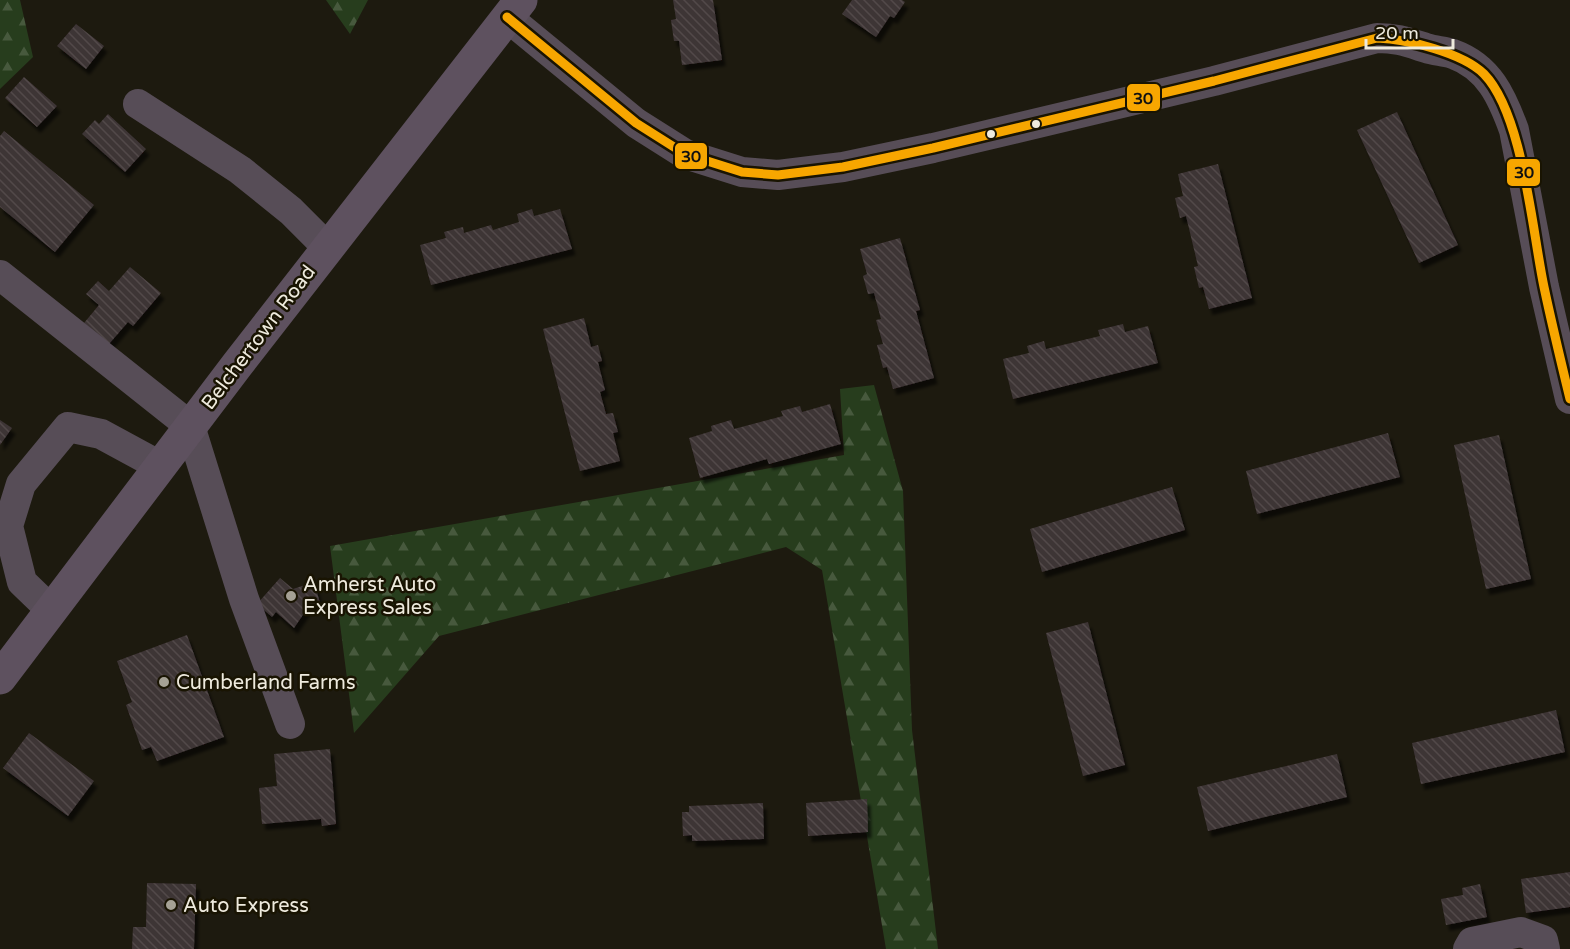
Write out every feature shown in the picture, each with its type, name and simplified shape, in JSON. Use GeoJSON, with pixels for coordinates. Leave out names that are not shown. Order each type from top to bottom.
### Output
{"type":"FeatureCollection","features":[{"type":"Feature","properties":{"kind":"highway","name":"Belchertown Road"},"geometry":{"type":"LineString","coordinates":[[0,678],[327,247],[514,9]]}},
{"type":"Feature","properties":{"kind":"lane"},"geometry":{"type":"LineString","coordinates":[[514,9],[636,123],[685,154],[742,172],[778,175],[843,167],[933,148],[1214,81],[1377,38],[1401,39],[1456,55],[1482,71],[1496,88],[1507,108],[1570,399]]}},
{"type":"Feature","properties":{"kind":"lane"},"geometry":{"type":"LineString","coordinates":[[138,104],[240,170],[291,211],[327,247]]}},
{"type":"Feature","properties":{"kind":"lane"},"geometry":{"type":"LineString","coordinates":[[0,275],[190,426],[244,599],[290,724]]}},
{"type":"Feature","properties":{"kind":"lane"},"geometry":{"type":"LineString","coordinates":[[51,610],[22,582],[8,526],[21,484],[68,427],[101,434],[160,466]]}},
{"type":"Feature","properties":{"kind":"lane"},"geometry":{"type":"LineString","coordinates":[[1468,949],[1472,942],[1521,932],[1543,940],[1545,949]]}},
{"type":"Feature","properties":{"kind":"green space"},"geometry":{"type":"Polygon","coordinates":[[[0,0],[20,0],[33,57],[0,89],[0,0]]]}},
{"type":"Feature","properties":{"kind":"green space"},"geometry":{"type":"Polygon","coordinates":[[[326,0],[368,0],[350,34],[326,0]]]}},
{"type":"Feature","properties":{"kind":"green space"},"geometry":{"type":"Polygon","coordinates":[[[874,385],[903,491],[912,730],[938,949],[886,949],[822,570],[786,547],[439,636],[354,733],[330,546],[844,455],[840,389],[874,385]]]}},
{"type":"Feature","properties":{"kind":"building"},"geometry":{"type":"Polygon","coordinates":[[[673,0],[713,0],[722,60],[682,65],[679,41],[674,41],[671,20],[676,19],[673,0]]]}},
{"type":"Feature","properties":{"kind":"building"},"geometry":{"type":"Polygon","coordinates":[[[852,0],[902,0],[905,2],[894,18],[890,16],[876,37],[842,14],[852,0]]]}},
{"type":"Feature","properties":{"kind":"building"},"geometry":{"type":"Polygon","coordinates":[[[76,24],[104,46],[86,69],[57,46],[76,24]]]}},
{"type":"Feature","properties":{"kind":"building"},"geometry":{"type":"Polygon","coordinates":[[[24,77],[57,106],[37,127],[5,98],[24,77]]]}},
{"type":"Feature","properties":{"kind":"building"},"geometry":{"type":"Polygon","coordinates":[[[1397,112],[1458,245],[1419,263],[1357,130],[1397,112]]]}},
{"type":"Feature","properties":{"kind":"building"},"geometry":{"type":"Polygon","coordinates":[[[108,114],[146,149],[125,172],[82,134],[95,120],[99,124],[108,114]]]}},
{"type":"Feature","properties":{"kind":"building"},"geometry":{"type":"Polygon","coordinates":[[[4,131],[94,205],[55,252],[0,207],[0,136],[4,131]]]}},
{"type":"Feature","properties":{"kind":"building"},"geometry":{"type":"Polygon","coordinates":[[[1218,164],[1252,298],[1209,309],[1203,287],[1199,288],[1194,267],[1198,266],[1186,216],[1180,218],[1175,198],[1183,196],[1178,174],[1218,164]]]}},
{"type":"Feature","properties":{"kind":"building"},"geometry":{"type":"Polygon","coordinates":[[[532,209],[534,216],[560,209],[572,249],[431,285],[420,245],[446,238],[444,232],[463,227],[464,233],[491,225],[493,230],[519,222],[517,214],[532,209]]]}},
{"type":"Feature","properties":{"kind":"building"},"geometry":{"type":"Polygon","coordinates":[[[900,238],[920,310],[916,311],[934,378],[893,389],[887,367],[883,368],[877,345],[883,344],[876,320],[881,319],[874,293],[868,294],[863,276],[867,274],[860,249],[900,238]]]}},
{"type":"Feature","properties":{"kind":"building"},"geometry":{"type":"Polygon","coordinates":[[[130,267],[161,293],[133,326],[128,322],[109,344],[84,323],[99,305],[86,294],[98,281],[109,291],[130,267]]]}},
{"type":"Feature","properties":{"kind":"building"},"geometry":{"type":"Polygon","coordinates":[[[584,318],[591,347],[598,345],[602,361],[598,362],[605,390],[600,392],[606,414],[613,413],[618,432],[613,433],[620,461],[580,471],[543,329],[584,318]]]}},
{"type":"Feature","properties":{"kind":"building"},"geometry":{"type":"Polygon","coordinates":[[[1123,324],[1125,332],[1148,326],[1158,363],[1013,399],[1003,359],[1029,353],[1027,346],[1044,341],[1046,349],[1100,336],[1098,330],[1123,324]]]}},
{"type":"Feature","properties":{"kind":"building"},"geometry":{"type":"Polygon","coordinates":[[[830,404],[841,444],[769,464],[767,459],[700,478],[689,438],[712,431],[711,426],[731,420],[734,429],[783,416],[781,411],[800,406],[802,412],[830,404]]]}},
{"type":"Feature","properties":{"kind":"building"},"geometry":{"type":"Polygon","coordinates":[[[0,420],[12,428],[0,445],[0,420]]]}},
{"type":"Feature","properties":{"kind":"building"},"geometry":{"type":"Polygon","coordinates":[[[1388,433],[1400,477],[1257,514],[1246,471],[1388,433]]]}},
{"type":"Feature","properties":{"kind":"building"},"geometry":{"type":"Polygon","coordinates":[[[1499,435],[1531,579],[1486,589],[1454,445],[1499,435]]]}},
{"type":"Feature","properties":{"kind":"building"},"geometry":{"type":"Polygon","coordinates":[[[1172,487],[1185,530],[1042,572],[1030,529],[1172,487]]]}},
{"type":"Feature","properties":{"kind":"building","name":"Amherst Auto Express Sales"},"geometry":{"type":"Polygon","coordinates":[[[280,578],[293,589],[314,582],[320,603],[309,606],[294,628],[276,612],[272,617],[257,604],[280,578]]]}},
{"type":"Feature","properties":{"kind":"building"},"geometry":{"type":"Polygon","coordinates":[[[1088,622],[1125,765],[1083,776],[1046,633],[1088,622]]]}},
{"type":"Feature","properties":{"kind":"building","name":"Cumberland Farms"},"geometry":{"type":"Polygon","coordinates":[[[187,635],[224,737],[157,761],[151,747],[142,750],[126,705],[132,702],[117,661],[187,635]]]}},
{"type":"Feature","properties":{"kind":"building"},"geometry":{"type":"Polygon","coordinates":[[[1556,710],[1565,752],[1421,784],[1412,743],[1556,710]]]}},
{"type":"Feature","properties":{"kind":"building"},"geometry":{"type":"Polygon","coordinates":[[[29,733],[94,781],[68,816],[3,768],[29,733]]]}},
{"type":"Feature","properties":{"kind":"building"},"geometry":{"type":"Polygon","coordinates":[[[330,749],[336,824],[322,826],[321,819],[262,824],[259,788],[277,786],[274,754],[330,749]]]}},
{"type":"Feature","properties":{"kind":"building"},"geometry":{"type":"Polygon","coordinates":[[[1337,754],[1347,797],[1208,831],[1197,787],[1337,754]]]}},
{"type":"Feature","properties":{"kind":"building"},"geometry":{"type":"Polygon","coordinates":[[[867,799],[868,832],[808,836],[806,803],[867,799]]]}},
{"type":"Feature","properties":{"kind":"building"},"geometry":{"type":"Polygon","coordinates":[[[763,803],[764,839],[692,841],[692,835],[683,836],[682,812],[689,812],[689,806],[763,803]]]}},
{"type":"Feature","properties":{"kind":"building"},"geometry":{"type":"Polygon","coordinates":[[[1570,872],[1570,907],[1526,913],[1521,879],[1570,872]]]}},
{"type":"Feature","properties":{"kind":"building","name":"Auto Express"},"geometry":{"type":"Polygon","coordinates":[[[147,883],[196,884],[194,949],[132,949],[133,927],[146,927],[147,883]]]}},
{"type":"Feature","properties":{"kind":"building"},"geometry":{"type":"Polygon","coordinates":[[[1480,884],[1487,917],[1446,925],[1441,899],[1463,895],[1462,888],[1480,884]]]}},
{"type":"Feature","properties":{"kind":"transit line","name":"30"},"geometry":{"type":"LineString","coordinates":[[507,17],[636,123],[685,154],[742,172],[778,175],[843,167],[933,148],[1214,81],[1377,38],[1434,48],[1475,66],[1484,74],[1497,92],[1508,116],[1524,174],[1544,287],[1570,399]]}},
{"type":"Feature","properties":{"kind":"place","name":"Amherst Auto Express Sales"},"geometry":{"type":"Point","coordinates":[291,596]}},
{"type":"Feature","properties":{"kind":"place","name":"Cumberland Farms"},"geometry":{"type":"Point","coordinates":[164,682]}},
{"type":"Feature","properties":{"kind":"place","name":"Auto Express"},"geometry":{"type":"Point","coordinates":[171,905]}}]}
